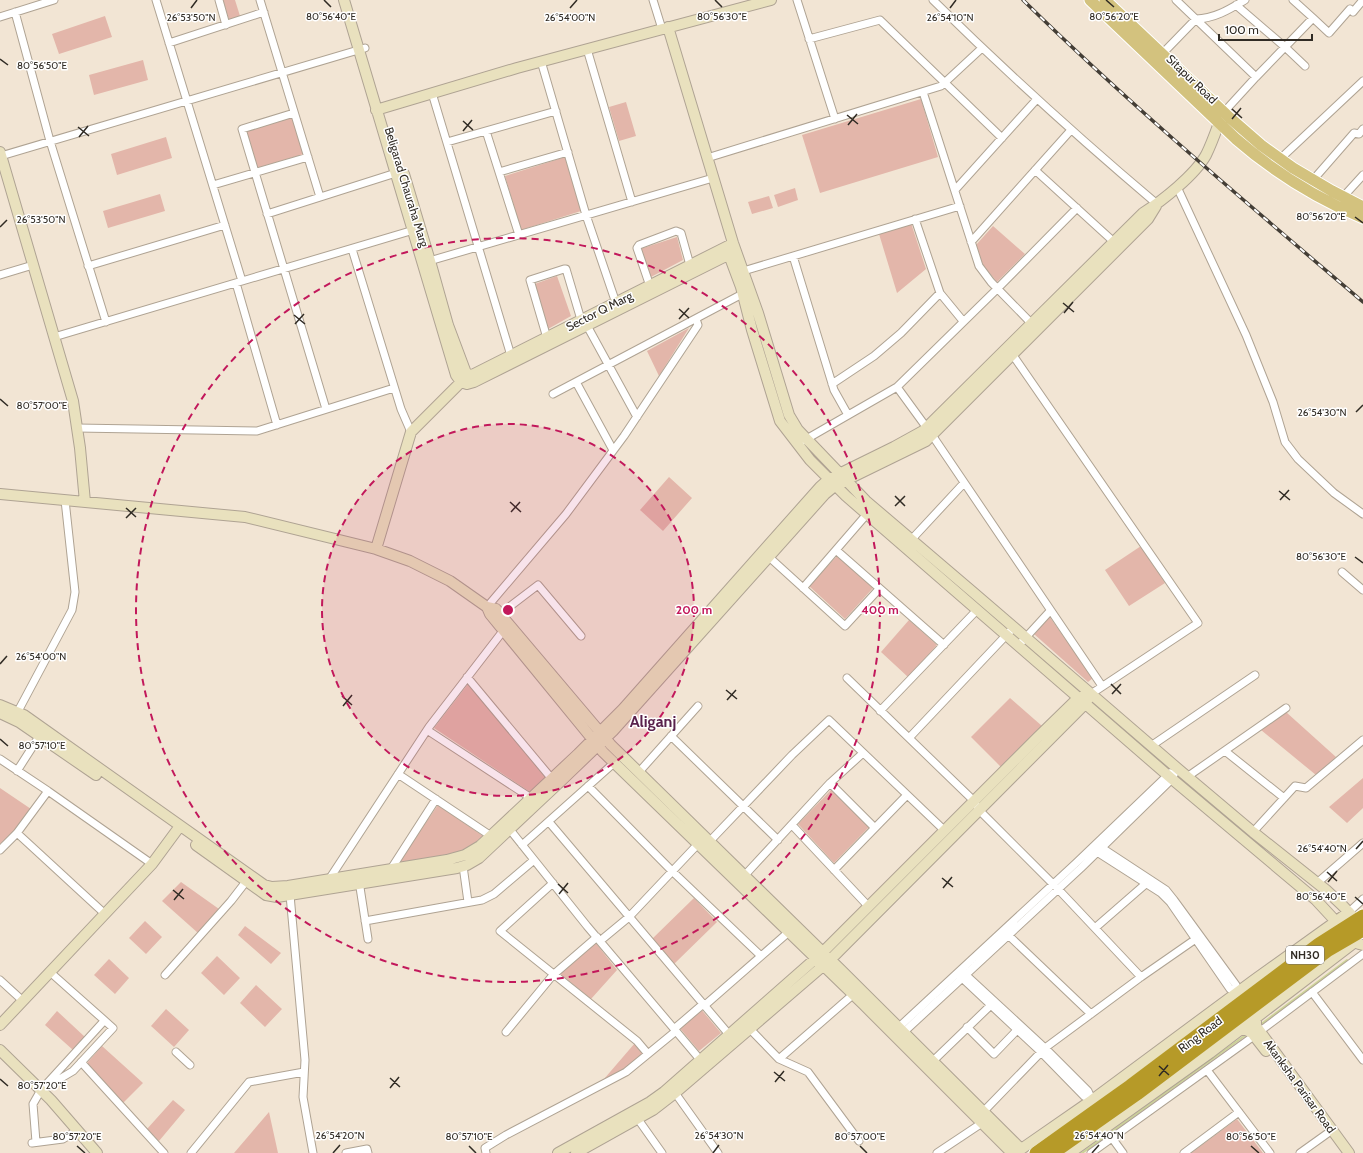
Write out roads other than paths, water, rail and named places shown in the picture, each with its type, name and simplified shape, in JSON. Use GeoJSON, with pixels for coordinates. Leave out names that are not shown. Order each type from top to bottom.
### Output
{"type":"FeatureCollection","features":[{"type":"Feature","properties":{"kind":"highway","name":"Ring Road"},"geometry":{"type":"LineString","coordinates":[[1053,1153],[1137,1094],[1350,935],[1359,921]]}},
{"type":"Feature","properties":{"kind":"highway","name":"Ring Road"},"geometry":{"type":"LineString","coordinates":[[1036,1153],[1130,1086],[1257,984],[1319,944],[1350,935]]}},
{"type":"Feature","properties":{"kind":"main road","name":"Sitapur Road"},"geometry":{"type":"LineString","coordinates":[[1090,0],[1253,154],[1294,183],[1334,206],[1363,218]]}},
{"type":"Feature","properties":{"kind":"main road","name":"Sitapur Road"},"geometry":{"type":"LineString","coordinates":[[1105,0],[1261,145],[1313,180],[1363,207]]}},
{"type":"Feature","properties":{"kind":"street"},"geometry":{"type":"LineString","coordinates":[[0,17],[54,0]]}},
{"type":"Feature","properties":{"kind":"street"},"geometry":{"type":"LineString","coordinates":[[156,0],[225,225],[278,425]]}},
{"type":"Feature","properties":{"kind":"street"},"geometry":{"type":"LineString","coordinates":[[219,0],[226,25]]}},
{"type":"Feature","properties":{"kind":"street"},"geometry":{"type":"LineString","coordinates":[[260,0],[320,197]]}},
{"type":"Feature","properties":{"kind":"street"},"geometry":{"type":"LineString","coordinates":[[85,502],[73,401],[0,154],[50,141],[362,49],[344,0]]}},
{"type":"Feature","properties":{"kind":"street","name":"Beligarad Chauraha Marg"},"geometry":{"type":"LineString","coordinates":[[350,0],[362,49],[377,92],[380,109],[416,230],[448,325],[466,372]]}},
{"type":"Feature","properties":{"kind":"street"},"geometry":{"type":"LineString","coordinates":[[653,0],[665,28],[707,158],[731,249],[746,292],[758,313],[789,415],[798,430],[810,460],[867,514],[1006,636],[1169,777],[1316,900],[1350,935],[1256,1018],[1204,1058],[1070,1153]]}},
{"type":"Feature","properties":{"kind":"street"},"geometry":{"type":"LineString","coordinates":[[380,109],[542,61],[771,0]]}},
{"type":"Feature","properties":{"kind":"street"},"geometry":{"type":"LineString","coordinates":[[797,0],[835,119]]}},
{"type":"Feature","properties":{"kind":"street"},"geometry":{"type":"LineString","coordinates":[[933,0],[982,48],[1071,130],[1157,204]]}},
{"type":"Feature","properties":{"kind":"street"},"geometry":{"type":"LineString","coordinates":[[1176,0],[1256,77]]}},
{"type":"Feature","properties":{"kind":"street"},"geometry":{"type":"LineString","coordinates":[[1162,54],[1196,19],[1206,19],[1230,9],[1244,0]]}},
{"type":"Feature","properties":{"kind":"street"},"geometry":{"type":"LineString","coordinates":[[1293,0],[1328,33],[1350,9],[1353,12],[1363,0]]}},
{"type":"Feature","properties":{"kind":"street"},"geometry":{"type":"LineString","coordinates":[[1236,5],[1305,66]]}},
{"type":"Feature","properties":{"kind":"street"},"geometry":{"type":"LineString","coordinates":[[15,12],[50,141],[106,322]]}},
{"type":"Feature","properties":{"kind":"street"},"geometry":{"type":"LineString","coordinates":[[169,43],[264,12]]}},
{"type":"Feature","properties":{"kind":"street"},"geometry":{"type":"LineString","coordinates":[[1224,112],[1313,18]]}},
{"type":"Feature","properties":{"kind":"street"},"geometry":{"type":"LineString","coordinates":[[809,39],[880,20],[1002,138]]}},
{"type":"Feature","properties":{"kind":"street"},"geometry":{"type":"LineString","coordinates":[[707,158],[941,86],[982,48]]}},
{"type":"Feature","properties":{"kind":"street"},"geometry":{"type":"LineString","coordinates":[[587,49],[632,202]]}},
{"type":"Feature","properties":{"kind":"street"},"geometry":{"type":"LineString","coordinates":[[542,61],[586,215],[617,306]]}},
{"type":"Feature","properties":{"kind":"street"},"geometry":{"type":"LineString","coordinates":[[1280,159],[1363,80]]}},
{"type":"Feature","properties":{"kind":"street"},"geometry":{"type":"LineString","coordinates":[[923,92],[978,266],[997,289],[1032,324]]}},
{"type":"Feature","properties":{"kind":"street"},"geometry":{"type":"LineString","coordinates":[[432,93],[512,359]]}},
{"type":"Feature","properties":{"kind":"street"},"geometry":{"type":"LineString","coordinates":[[955,190],[1037,99]]}},
{"type":"Feature","properties":{"kind":"street"},"geometry":{"type":"LineString","coordinates":[[447,142],[556,111]]}},
{"type":"Feature","properties":{"kind":"street"},"geometry":{"type":"LineString","coordinates":[[294,113],[242,129],[326,409]]}},
{"type":"Feature","properties":{"kind":"street"},"geometry":{"type":"LineString","coordinates":[[1010,351],[1032,324],[1143,213],[1157,204],[1190,174],[1205,156],[1219,123]]}},
{"type":"Feature","properties":{"kind":"street"},"geometry":{"type":"LineString","coordinates":[[1313,180],[1354,133],[1359,134],[1363,129]]}},
{"type":"Feature","properties":{"kind":"street"},"geometry":{"type":"LineString","coordinates":[[971,242],[1071,130]]}},
{"type":"Feature","properties":{"kind":"street"},"geometry":{"type":"LineString","coordinates":[[486,131],[519,235]]}},
{"type":"Feature","properties":{"kind":"street"},"geometry":{"type":"LineString","coordinates":[[499,172],[568,152]]}},
{"type":"Feature","properties":{"kind":"street"},"geometry":{"type":"LineString","coordinates":[[213,186],[308,157]]}},
{"type":"Feature","properties":{"kind":"street"},"geometry":{"type":"LineString","coordinates":[[1035,170],[1114,242]]}},
{"type":"Feature","properties":{"kind":"street"},"geometry":{"type":"LineString","coordinates":[[267,214],[399,172]]}},
{"type":"Feature","properties":{"kind":"street"},"geometry":{"type":"LineString","coordinates":[[1343,197],[1363,175]]}},
{"type":"Feature","properties":{"kind":"street"},"geometry":{"type":"LineString","coordinates":[[713,178],[426,262],[456,375],[461,382],[467,384],[474,382],[512,359],[731,249]]}},
{"type":"Feature","properties":{"kind":"street"},"geometry":{"type":"LineString","coordinates":[[1177,187],[1246,334],[1273,402],[1285,442],[1298,460],[1334,493],[1363,513]]}},
{"type":"Feature","properties":{"kind":"street"},"geometry":{"type":"LineString","coordinates":[[929,432],[1010,351],[1148,219],[1157,204]]}},
{"type":"Feature","properties":{"kind":"street"},"geometry":{"type":"LineString","coordinates":[[739,272],[960,206]]}},
{"type":"Feature","properties":{"kind":"street"},"geometry":{"type":"LineString","coordinates":[[802,442],[897,387],[1077,208]]}},
{"type":"Feature","properties":{"kind":"street"},"geometry":{"type":"LineString","coordinates":[[915,219],[940,293],[964,322]]}},
{"type":"Feature","properties":{"kind":"street"},"geometry":{"type":"LineString","coordinates":[[88,266],[225,225]]}},
{"type":"Feature","properties":{"kind":"street"},"geometry":{"type":"LineString","coordinates":[[54,337],[416,230]]}},
{"type":"Feature","properties":{"kind":"street"},"geometry":{"type":"LineString","coordinates":[[651,289],[637,248],[639,244],[676,231],[679,232],[690,265]]}},
{"type":"Feature","properties":{"kind":"street"},"geometry":{"type":"LineString","coordinates":[[352,249],[394,388],[411,432]]}},
{"type":"Feature","properties":{"kind":"street"},"geometry":{"type":"LineString","coordinates":[[651,289],[690,265],[731,249]]}},
{"type":"Feature","properties":{"kind":"street"},"geometry":{"type":"LineString","coordinates":[[793,256],[834,390],[848,415]]}},
{"type":"Feature","properties":{"kind":"street"},"geometry":{"type":"LineString","coordinates":[[0,274],[33,265]]}},
{"type":"Feature","properties":{"kind":"street"},"geometry":{"type":"LineString","coordinates":[[547,338],[530,280],[566,269],[584,323],[637,417]]}},
{"type":"Feature","properties":{"kind":"street"},"geometry":{"type":"LineString","coordinates":[[553,394],[746,292]]}},
{"type":"Feature","properties":{"kind":"street"},"geometry":{"type":"LineString","coordinates":[[832,384],[874,356],[901,333],[940,293]]}},
{"type":"Feature","properties":{"kind":"street"},"geometry":{"type":"LineString","coordinates":[[487,607],[566,514],[614,450],[698,325],[696,319]]}},
{"type":"Feature","properties":{"kind":"street","name":"Sector Q Marg"},"geometry":{"type":"LineString","coordinates":[[466,372],[472,375],[512,359],[547,338],[584,323]]}},
{"type":"Feature","properties":{"kind":"street"},"geometry":{"type":"LineString","coordinates":[[576,1153],[635,1115],[650,1102],[673,1089],[824,959],[1081,701],[1198,623],[1010,351]]}},
{"type":"Feature","properties":{"kind":"street"},"geometry":{"type":"LineString","coordinates":[[376,549],[411,432],[461,382],[466,372]]}},
{"type":"Feature","properties":{"kind":"street"},"geometry":{"type":"LineString","coordinates":[[576,382],[614,450]]}},
{"type":"Feature","properties":{"kind":"street"},"geometry":{"type":"LineString","coordinates":[[897,387],[1102,686]]}},
{"type":"Feature","properties":{"kind":"street"},"geometry":{"type":"LineString","coordinates":[[77,428],[258,431],[394,388]]}},
{"type":"Feature","properties":{"kind":"street"},"geometry":{"type":"LineString","coordinates":[[689,639],[820,487],[843,477],[923,431],[929,432]]}},
{"type":"Feature","properties":{"kind":"street"},"geometry":{"type":"LineString","coordinates":[[802,442],[843,477],[866,501],[911,540],[1187,777],[1317,883],[1359,921]]}},
{"type":"Feature","properties":{"kind":"street"},"geometry":{"type":"LineString","coordinates":[[359,879],[391,869],[447,860],[465,855],[507,826],[599,739],[623,709],[769,557],[825,494],[832,482]]}},
{"type":"Feature","properties":{"kind":"street"},"geometry":{"type":"LineString","coordinates":[[911,540],[964,483]]}},
{"type":"Feature","properties":{"kind":"street"},"geometry":{"type":"LineString","coordinates":[[0,494],[245,517],[376,549],[410,562],[450,581],[487,607],[496,609],[599,739],[614,763],[698,844],[824,959],[985,1117]]}},
{"type":"Feature","properties":{"kind":"street"},"geometry":{"type":"LineString","coordinates":[[16,716],[72,610],[75,592],[64,500]]}},
{"type":"Feature","properties":{"kind":"street"},"geometry":{"type":"LineString","coordinates":[[803,588],[867,514]]}},
{"type":"Feature","properties":{"kind":"street"},"geometry":{"type":"LineString","coordinates":[[836,550],[944,645]]}},
{"type":"Feature","properties":{"kind":"street"},"geometry":{"type":"LineString","coordinates":[[769,557],[845,626],[879,589]]}},
{"type":"Feature","properties":{"kind":"street"},"geometry":{"type":"LineString","coordinates":[[1342,572],[1363,590]]}},
{"type":"Feature","properties":{"kind":"street"},"geometry":{"type":"LineString","coordinates":[[500,614],[538,585],[581,636]]}},
{"type":"Feature","properties":{"kind":"street"},"geometry":{"type":"LineString","coordinates":[[487,607],[490,614],[503,630],[599,739],[639,772],[745,875],[792,929]]}},
{"type":"Feature","properties":{"kind":"street"},"geometry":{"type":"LineString","coordinates":[[880,711],[977,610]]}},
{"type":"Feature","properties":{"kind":"street"},"geometry":{"type":"LineString","coordinates":[[1018,646],[1050,611]]}},
{"type":"Feature","properties":{"kind":"street"},"geometry":{"type":"LineString","coordinates":[[909,738],[1014,627]]}},
{"type":"Feature","properties":{"kind":"street"},"geometry":{"type":"LineString","coordinates":[[0,705],[42,732],[248,878],[266,895],[277,897],[290,895],[328,884],[427,730],[503,630]]}},
{"type":"Feature","properties":{"kind":"street"},"geometry":{"type":"LineString","coordinates":[[1151,746],[1255,675]]}},
{"type":"Feature","properties":{"kind":"street"},"geometry":{"type":"LineString","coordinates":[[467,677],[552,778]]}},
{"type":"Feature","properties":{"kind":"street"},"geometry":{"type":"LineString","coordinates":[[847,678],[976,805],[1141,977]]}},
{"type":"Feature","properties":{"kind":"street"},"geometry":{"type":"LineString","coordinates":[[639,772],[698,706]]}},
{"type":"Feature","properties":{"kind":"street"},"geometry":{"type":"LineString","coordinates":[[1187,777],[1286,708]]}},
{"type":"Feature","properties":{"kind":"street"},"geometry":{"type":"LineString","coordinates":[[0,713],[16,716]]}},
{"type":"Feature","properties":{"kind":"street"},"geometry":{"type":"LineString","coordinates":[[506,1032],[553,975],[629,917],[698,844],[710,841],[792,755],[829,720],[945,831]]}},
{"type":"Feature","properties":{"kind":"street"},"geometry":{"type":"LineString","coordinates":[[427,730],[531,798]]}},
{"type":"Feature","properties":{"kind":"street"},"geometry":{"type":"LineString","coordinates":[[17,771],[42,732]]}},
{"type":"Feature","properties":{"kind":"street"},"geometry":{"type":"LineString","coordinates":[[671,736],[778,840]]}},
{"type":"Feature","properties":{"kind":"street"},"geometry":{"type":"LineString","coordinates":[[248,878],[272,887],[328,884],[463,866],[479,858],[531,798],[552,778],[599,739]]}},
{"type":"Feature","properties":{"kind":"street"},"geometry":{"type":"LineString","coordinates":[[1253,832],[1295,786],[1306,788],[1363,740]]}},
{"type":"Feature","properties":{"kind":"street"},"geometry":{"type":"LineString","coordinates":[[1225,751],[1284,798]]}},
{"type":"Feature","properties":{"kind":"street"},"geometry":{"type":"LineString","coordinates":[[745,875],[830,784],[863,753]]}},
{"type":"Feature","properties":{"kind":"street"},"geometry":{"type":"LineString","coordinates":[[0,759],[152,864]]}},
{"type":"Feature","properties":{"kind":"street"},"geometry":{"type":"LineString","coordinates":[[522,845],[614,763]]}},
{"type":"Feature","properties":{"kind":"street"},"geometry":{"type":"LineString","coordinates":[[901,1029],[962,975],[1006,932],[1098,848],[1177,768]]}},
{"type":"Feature","properties":{"kind":"street"},"geometry":{"type":"LineString","coordinates":[[398,774],[491,836]]}},
{"type":"Feature","properties":{"kind":"street"},"geometry":{"type":"LineString","coordinates":[[830,784],[875,828]]}},
{"type":"Feature","properties":{"kind":"street"},"geometry":{"type":"LineString","coordinates":[[588,786],[672,871],[761,956]]}},
{"type":"Feature","properties":{"kind":"street"},"geometry":{"type":"LineString","coordinates":[[0,850],[17,833],[48,791]]}},
{"type":"Feature","properties":{"kind":"street"},"geometry":{"type":"LineString","coordinates":[[834,870],[907,795]]}},
{"type":"Feature","properties":{"kind":"street"},"geometry":{"type":"LineString","coordinates":[[391,869],[436,799]]}},
{"type":"Feature","properties":{"kind":"street"},"geometry":{"type":"LineString","coordinates":[[824,959],[868,907],[945,831],[976,805]]}},
{"type":"Feature","properties":{"kind":"street"},"geometry":{"type":"LineString","coordinates":[[549,822],[732,1038]]}},
{"type":"Feature","properties":{"kind":"street"},"geometry":{"type":"LineString","coordinates":[[792,825],[868,907]]}},
{"type":"Feature","properties":{"kind":"street"},"geometry":{"type":"LineString","coordinates":[[507,826],[553,884],[703,1063]]}},
{"type":"Feature","properties":{"kind":"street"},"geometry":{"type":"LineString","coordinates":[[0,1025],[152,864],[178,828]]}},
{"type":"Feature","properties":{"kind":"street"},"geometry":{"type":"LineString","coordinates":[[17,833],[105,914]]}},
{"type":"Feature","properties":{"kind":"street"},"geometry":{"type":"LineString","coordinates":[[1317,883],[1363,843]]}},
{"type":"Feature","properties":{"kind":"street"},"geometry":{"type":"LineString","coordinates":[[1098,848],[1148,882],[1170,902],[1198,937],[1230,989],[1237,993]]}},
{"type":"Feature","properties":{"kind":"street"},"geometry":{"type":"LineString","coordinates":[[365,920],[482,900],[494,894],[534,860]]}},
{"type":"Feature","properties":{"kind":"street"},"geometry":{"type":"LineString","coordinates":[[463,866],[468,902]]}},
{"type":"Feature","properties":{"kind":"street"},"geometry":{"type":"LineString","coordinates":[[165,975],[231,901],[248,878]]}},
{"type":"Feature","properties":{"kind":"street"},"geometry":{"type":"LineString","coordinates":[[359,879],[368,939]]}},
{"type":"Feature","properties":{"kind":"street"},"geometry":{"type":"LineString","coordinates":[[1095,928],[1148,882]]}},
{"type":"Feature","properties":{"kind":"street"},"geometry":{"type":"LineString","coordinates":[[553,884],[500,932],[637,1041],[648,1054]]}},
{"type":"Feature","properties":{"kind":"street"},"geometry":{"type":"LineString","coordinates":[[290,895],[305,1060],[303,1097],[313,1153]]}},
{"type":"Feature","properties":{"kind":"street"},"geometry":{"type":"LineString","coordinates":[[1359,921],[1363,899]]}},
{"type":"Feature","properties":{"kind":"street"},"geometry":{"type":"LineString","coordinates":[[486,1153],[485,1148],[506,1135],[626,1072],[792,929]]}},
{"type":"Feature","properties":{"kind":"street"},"geometry":{"type":"LineString","coordinates":[[1006,932],[1091,1014]]}},
{"type":"Feature","properties":{"kind":"street"},"geometry":{"type":"LineString","coordinates":[[936,1153],[985,1117],[1043,1050],[1141,977],[1198,937]]}},
{"type":"Feature","properties":{"kind":"street"},"geometry":{"type":"LineString","coordinates":[[1091,1153],[1207,1070],[1363,954]]}},
{"type":"Feature","properties":{"kind":"street"},"geometry":{"type":"LineString","coordinates":[[41,1090],[73,1071],[113,1028],[50,972]]}},
{"type":"Feature","properties":{"kind":"street"},"geometry":{"type":"LineString","coordinates":[[962,975],[1088,1091],[1092,1100]]}},
{"type":"Feature","properties":{"kind":"street"},"geometry":{"type":"LineString","coordinates":[[0,980],[23,1001]]}},
{"type":"Feature","properties":{"kind":"street"},"geometry":{"type":"LineString","coordinates":[[856,991],[901,1029],[933,1061],[1016,1152],[1092,1100],[1237,993],[1257,984]]}},
{"type":"Feature","properties":{"kind":"street"},"geometry":{"type":"LineString","coordinates":[[779,1059],[856,991]]}},
{"type":"Feature","properties":{"kind":"street"},"geometry":{"type":"LineString","coordinates":[[1312,992],[1363,1060]]}},
{"type":"Feature","properties":{"kind":"street"},"geometry":{"type":"LineString","coordinates":[[933,1061],[992,1003]]}},
{"type":"Feature","properties":{"kind":"street","name":"Akanksha Parisar Road"},"geometry":{"type":"LineString","coordinates":[[1256,1018],[1257,1033],[1343,1153]]}},
{"type":"Feature","properties":{"kind":"street"},"geometry":{"type":"LineString","coordinates":[[78,1130],[63,1139],[34,1143],[33,1104],[41,1090],[104,1021]]}},
{"type":"Feature","properties":{"kind":"street"},"geometry":{"type":"LineString","coordinates":[[746,1025],[779,1059],[808,1072],[859,1141]]}},
{"type":"Feature","properties":{"kind":"street"},"geometry":{"type":"LineString","coordinates":[[967,1028],[994,1054],[1019,1028]]}},
{"type":"Feature","properties":{"kind":"street","name":"Akanksha Parisar Road"},"geometry":{"type":"LineString","coordinates":[[1242,1028],[1257,1033],[1349,1153]]}},
{"type":"Feature","properties":{"kind":"street"},"geometry":{"type":"LineString","coordinates":[[0,1050],[41,1090],[98,1153]]}},
{"type":"Feature","properties":{"kind":"street"},"geometry":{"type":"LineString","coordinates":[[176,1052],[190,1065]]}},
{"type":"Feature","properties":{"kind":"street"},"geometry":{"type":"LineString","coordinates":[[81,1062],[164,1153]]}},
{"type":"Feature","properties":{"kind":"street"},"geometry":{"type":"LineString","coordinates":[[1207,1070],[1270,1153]]}},
{"type":"Feature","properties":{"kind":"street"},"geometry":{"type":"LineString","coordinates":[[191,1153],[249,1082],[304,1072]]}},
{"type":"Feature","properties":{"kind":"street"},"geometry":{"type":"LineString","coordinates":[[673,1089],[718,1153]]}},
{"type":"Feature","properties":{"kind":"street"},"geometry":{"type":"LineString","coordinates":[[1185,1153],[1239,1112]]}},
{"type":"Feature","properties":{"kind":"street"},"geometry":{"type":"LineString","coordinates":[[558,1153],[635,1115]]}},
{"type":"Feature","properties":{"kind":"street"},"geometry":{"type":"LineString","coordinates":[[635,1115],[662,1153]]}},
{"type":"Feature","properties":{"kind":"street"},"geometry":{"type":"LineString","coordinates":[[1300,1153],[1328,1133]]}},
{"type":"Feature","properties":{"kind":"street"},"geometry":{"type":"LineString","coordinates":[[1112,1138],[1123,1153]]}},
{"type":"Feature","properties":{"kind":"street"},"geometry":{"type":"LineString","coordinates":[[346,1153],[367,1149],[368,1153]]}},
{"type":"Feature","properties":{"kind":"waterway"},"geometry":{"type":"LineString","coordinates":[[1260,1025],[1347,960]]}},
{"type":"Feature","properties":{"kind":"waterway"},"geometry":{"type":"LineString","coordinates":[[1082,1153],[1247,1034]]}},
{"type":"Feature","properties":{"kind":"railway"},"geometry":{"type":"LineString","coordinates":[[1023,0],[1148,116],[1363,302]]}},
{"type":"Feature","properties":{"kind":"district","name":"Aliganj"},"geometry":{"type":"Point","coordinates":[653,721]}}]}
